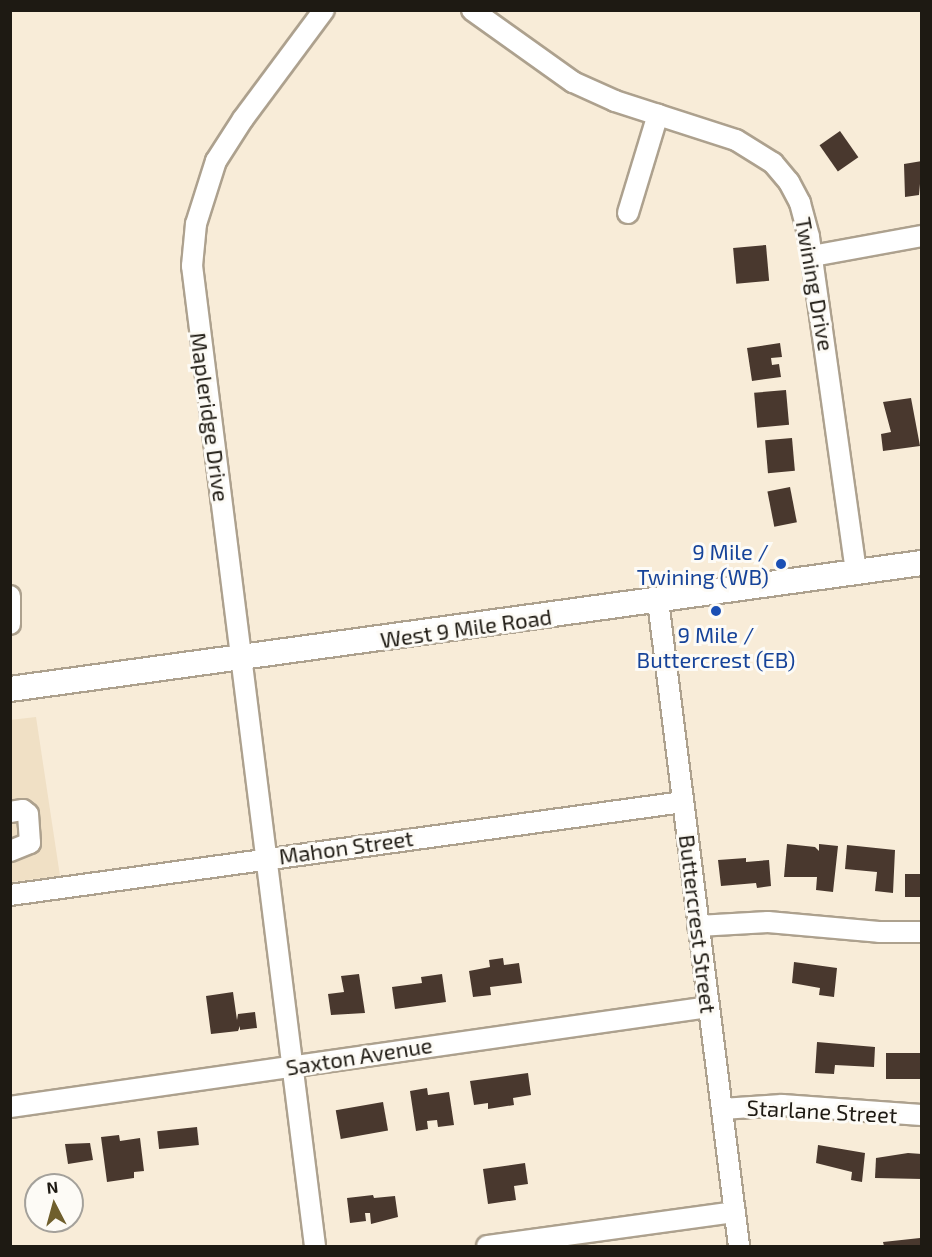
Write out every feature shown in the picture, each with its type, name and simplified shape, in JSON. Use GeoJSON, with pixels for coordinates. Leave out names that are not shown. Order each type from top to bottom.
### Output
{"type":"FeatureCollection","features":[{"type":"Feature","properties":{"kind":"main road","name":"West 9 Mile Road"},"geometry":{"type":"LineString","coordinates":[[10,689],[242,660],[921,563]]}},
{"type":"Feature","properties":{"kind":"street","name":"Mapleridge Drive"},"geometry":{"type":"LineString","coordinates":[[315,1246],[294,1066],[195,309],[193,243],[206,187],[228,141],[324,10]]}},
{"type":"Feature","properties":{"kind":"street","name":"Twining Drive"},"geometry":{"type":"LineString","coordinates":[[472,10],[573,82],[736,140],[772,164],[800,203],[812,256],[856,572]]}},
{"type":"Feature","properties":{"kind":"street"},"geometry":{"type":"LineString","coordinates":[[628,213],[658,114]]}},
{"type":"Feature","properties":{"kind":"street"},"geometry":{"type":"LineString","coordinates":[[812,256],[921,236]]}},
{"type":"Feature","properties":{"kind":"street"},"geometry":{"type":"LineString","coordinates":[[10,596],[10,624]]}},
{"type":"Feature","properties":{"kind":"street","name":"Buttercrest Street"},"geometry":{"type":"LineString","coordinates":[[658,601],[739,1246]]}},
{"type":"Feature","properties":{"kind":"street","name":"Mahon Street"},"geometry":{"type":"LineString","coordinates":[[10,895],[683,802]]}},
{"type":"Feature","properties":{"kind":"street"},"geometry":{"type":"LineString","coordinates":[[10,812],[23,810],[28,814],[30,843],[10,850]]}},
{"type":"Feature","properties":{"kind":"street"},"geometry":{"type":"LineString","coordinates":[[698,927],[768,922],[879,932],[921,932]]}},
{"type":"Feature","properties":{"kind":"street","name":"Saxton Avenue"},"geometry":{"type":"LineString","coordinates":[[10,1107],[708,1007]]}},
{"type":"Feature","properties":{"kind":"street","name":"Starlane Street"},"geometry":{"type":"LineString","coordinates":[[722,1109],[782,1105],[921,1115]]}},
{"type":"Feature","properties":{"kind":"street"},"geometry":{"type":"LineString","coordinates":[[487,1246],[735,1212]]}},
{"type":"Feature","properties":{"kind":"shaded area"},"geometry":{"type":"Polygon","coordinates":[[[36,717],[60,876],[11,882],[10,720],[36,717]]]}},
{"type":"Feature","properties":{"kind":"building"},"geometry":{"type":"Polygon","coordinates":[[[840,131],[858,157],[838,172],[820,145],[840,131]]]}},
{"type":"Feature","properties":{"kind":"building"},"geometry":{"type":"Polygon","coordinates":[[[922,161],[919,195],[905,197],[904,164],[922,161]]]}},
{"type":"Feature","properties":{"kind":"building"},"geometry":{"type":"Polygon","coordinates":[[[766,245],[769,281],[736,284],[733,248],[766,245]]]}},
{"type":"Feature","properties":{"kind":"building"},"geometry":{"type":"Polygon","coordinates":[[[780,343],[782,357],[771,358],[772,365],[779,364],[781,377],[752,381],[747,348],[780,343]]]}},
{"type":"Feature","properties":{"kind":"building"},"geometry":{"type":"Polygon","coordinates":[[[786,390],[789,425],[757,428],[754,393],[786,390]]]}},
{"type":"Feature","properties":{"kind":"building"},"geometry":{"type":"Polygon","coordinates":[[[911,398],[920,446],[883,451],[881,434],[891,432],[883,402],[911,398]]]}},
{"type":"Feature","properties":{"kind":"building"},"geometry":{"type":"Polygon","coordinates":[[[792,438],[795,471],[768,473],[765,440],[792,438]]]}},
{"type":"Feature","properties":{"kind":"building"},"geometry":{"type":"Polygon","coordinates":[[[790,487],[797,522],[774,527],[767,491],[790,487]]]}},
{"type":"Feature","properties":{"kind":"building"},"geometry":{"type":"Polygon","coordinates":[[[787,844],[815,847],[819,851],[819,844],[838,846],[833,892],[816,890],[817,877],[784,877],[787,844]]]}},
{"type":"Feature","properties":{"kind":"building"},"geometry":{"type":"Polygon","coordinates":[[[847,845],[895,850],[893,893],[875,891],[877,872],[845,869],[847,845]]]}},
{"type":"Feature","properties":{"kind":"building"},"geometry":{"type":"Polygon","coordinates":[[[746,858],[746,862],[769,860],[771,886],[757,888],[756,883],[721,886],[718,860],[746,858]]]}},
{"type":"Feature","properties":{"kind":"building"},"geometry":{"type":"Polygon","coordinates":[[[905,874],[922,874],[922,897],[905,897],[905,874]]]}},
{"type":"Feature","properties":{"kind":"building"},"geometry":{"type":"Polygon","coordinates":[[[503,958],[504,965],[519,963],[522,983],[490,987],[491,995],[473,997],[469,971],[490,967],[489,960],[503,958]]]}},
{"type":"Feature","properties":{"kind":"building"},"geometry":{"type":"Polygon","coordinates":[[[794,962],[837,968],[834,997],[819,995],[820,988],[792,983],[794,962]]]}},
{"type":"Feature","properties":{"kind":"building"},"geometry":{"type":"Polygon","coordinates":[[[359,974],[365,1013],[331,1015],[328,994],[344,992],[341,976],[359,974]]]}},
{"type":"Feature","properties":{"kind":"building"},"geometry":{"type":"Polygon","coordinates":[[[442,974],[446,1002],[395,1009],[392,987],[422,983],[421,977],[442,974]]]}},
{"type":"Feature","properties":{"kind":"building"},"geometry":{"type":"Polygon","coordinates":[[[233,992],[237,1020],[238,1014],[255,1012],[257,1028],[240,1030],[240,1026],[238,1031],[211,1034],[206,996],[233,992]]]}},
{"type":"Feature","properties":{"kind":"building"},"geometry":{"type":"Polygon","coordinates":[[[817,1042],[875,1047],[874,1067],[835,1065],[834,1074],[815,1073],[817,1042]]]}},
{"type":"Feature","properties":{"kind":"building"},"geometry":{"type":"Polygon","coordinates":[[[886,1053],[922,1053],[922,1079],[886,1079],[886,1053]]]}},
{"type":"Feature","properties":{"kind":"building"},"geometry":{"type":"Polygon","coordinates":[[[528,1073],[531,1095],[513,1098],[514,1105],[488,1109],[488,1103],[474,1105],[470,1081],[528,1073]]]}},
{"type":"Feature","properties":{"kind":"building"},"geometry":{"type":"Polygon","coordinates":[[[427,1088],[428,1095],[449,1092],[454,1125],[438,1127],[437,1120],[427,1121],[428,1129],[416,1131],[410,1091],[427,1088]]]}},
{"type":"Feature","properties":{"kind":"building"},"geometry":{"type":"Polygon","coordinates":[[[383,1102],[388,1131],[341,1139],[336,1110],[383,1102]]]}},
{"type":"Feature","properties":{"kind":"building"},"geometry":{"type":"Polygon","coordinates":[[[197,1127],[199,1145],[159,1149],[157,1131],[197,1127]]]}},
{"type":"Feature","properties":{"kind":"building"},"geometry":{"type":"Polygon","coordinates":[[[119,1135],[120,1141],[140,1138],[144,1171],[134,1172],[134,1178],[107,1182],[101,1137],[119,1135]]]}},
{"type":"Feature","properties":{"kind":"building"},"geometry":{"type":"Polygon","coordinates":[[[90,1143],[93,1160],[68,1164],[65,1144],[90,1143]]]}},
{"type":"Feature","properties":{"kind":"building"},"geometry":{"type":"Polygon","coordinates":[[[818,1145],[865,1153],[862,1182],[851,1180],[852,1172],[816,1163],[818,1145]]]}},
{"type":"Feature","properties":{"kind":"building"},"geometry":{"type":"Polygon","coordinates":[[[908,1153],[922,1154],[922,1179],[875,1178],[876,1158],[908,1153]]]}},
{"type":"Feature","properties":{"kind":"building"},"geometry":{"type":"Polygon","coordinates":[[[525,1163],[528,1184],[514,1186],[516,1200],[488,1204],[483,1169],[525,1163]]]}},
{"type":"Feature","properties":{"kind":"building"},"geometry":{"type":"Polygon","coordinates":[[[373,1195],[374,1198],[395,1196],[398,1217],[371,1224],[370,1213],[365,1213],[366,1221],[350,1223],[347,1198],[373,1195]]]}},
{"type":"Feature","properties":{"kind":"building"},"geometry":{"type":"Polygon","coordinates":[[[920,1238],[922,1246],[884,1246],[883,1242],[920,1238]]]}},
{"type":"Feature","properties":{"kind":"place","name":"9 Mile / Twining (WB)"},"geometry":{"type":"Point","coordinates":[781,564]}},
{"type":"Feature","properties":{"kind":"place","name":"9 Mile / Buttercrest (EB)"},"geometry":{"type":"Point","coordinates":[716,611]}}]}
